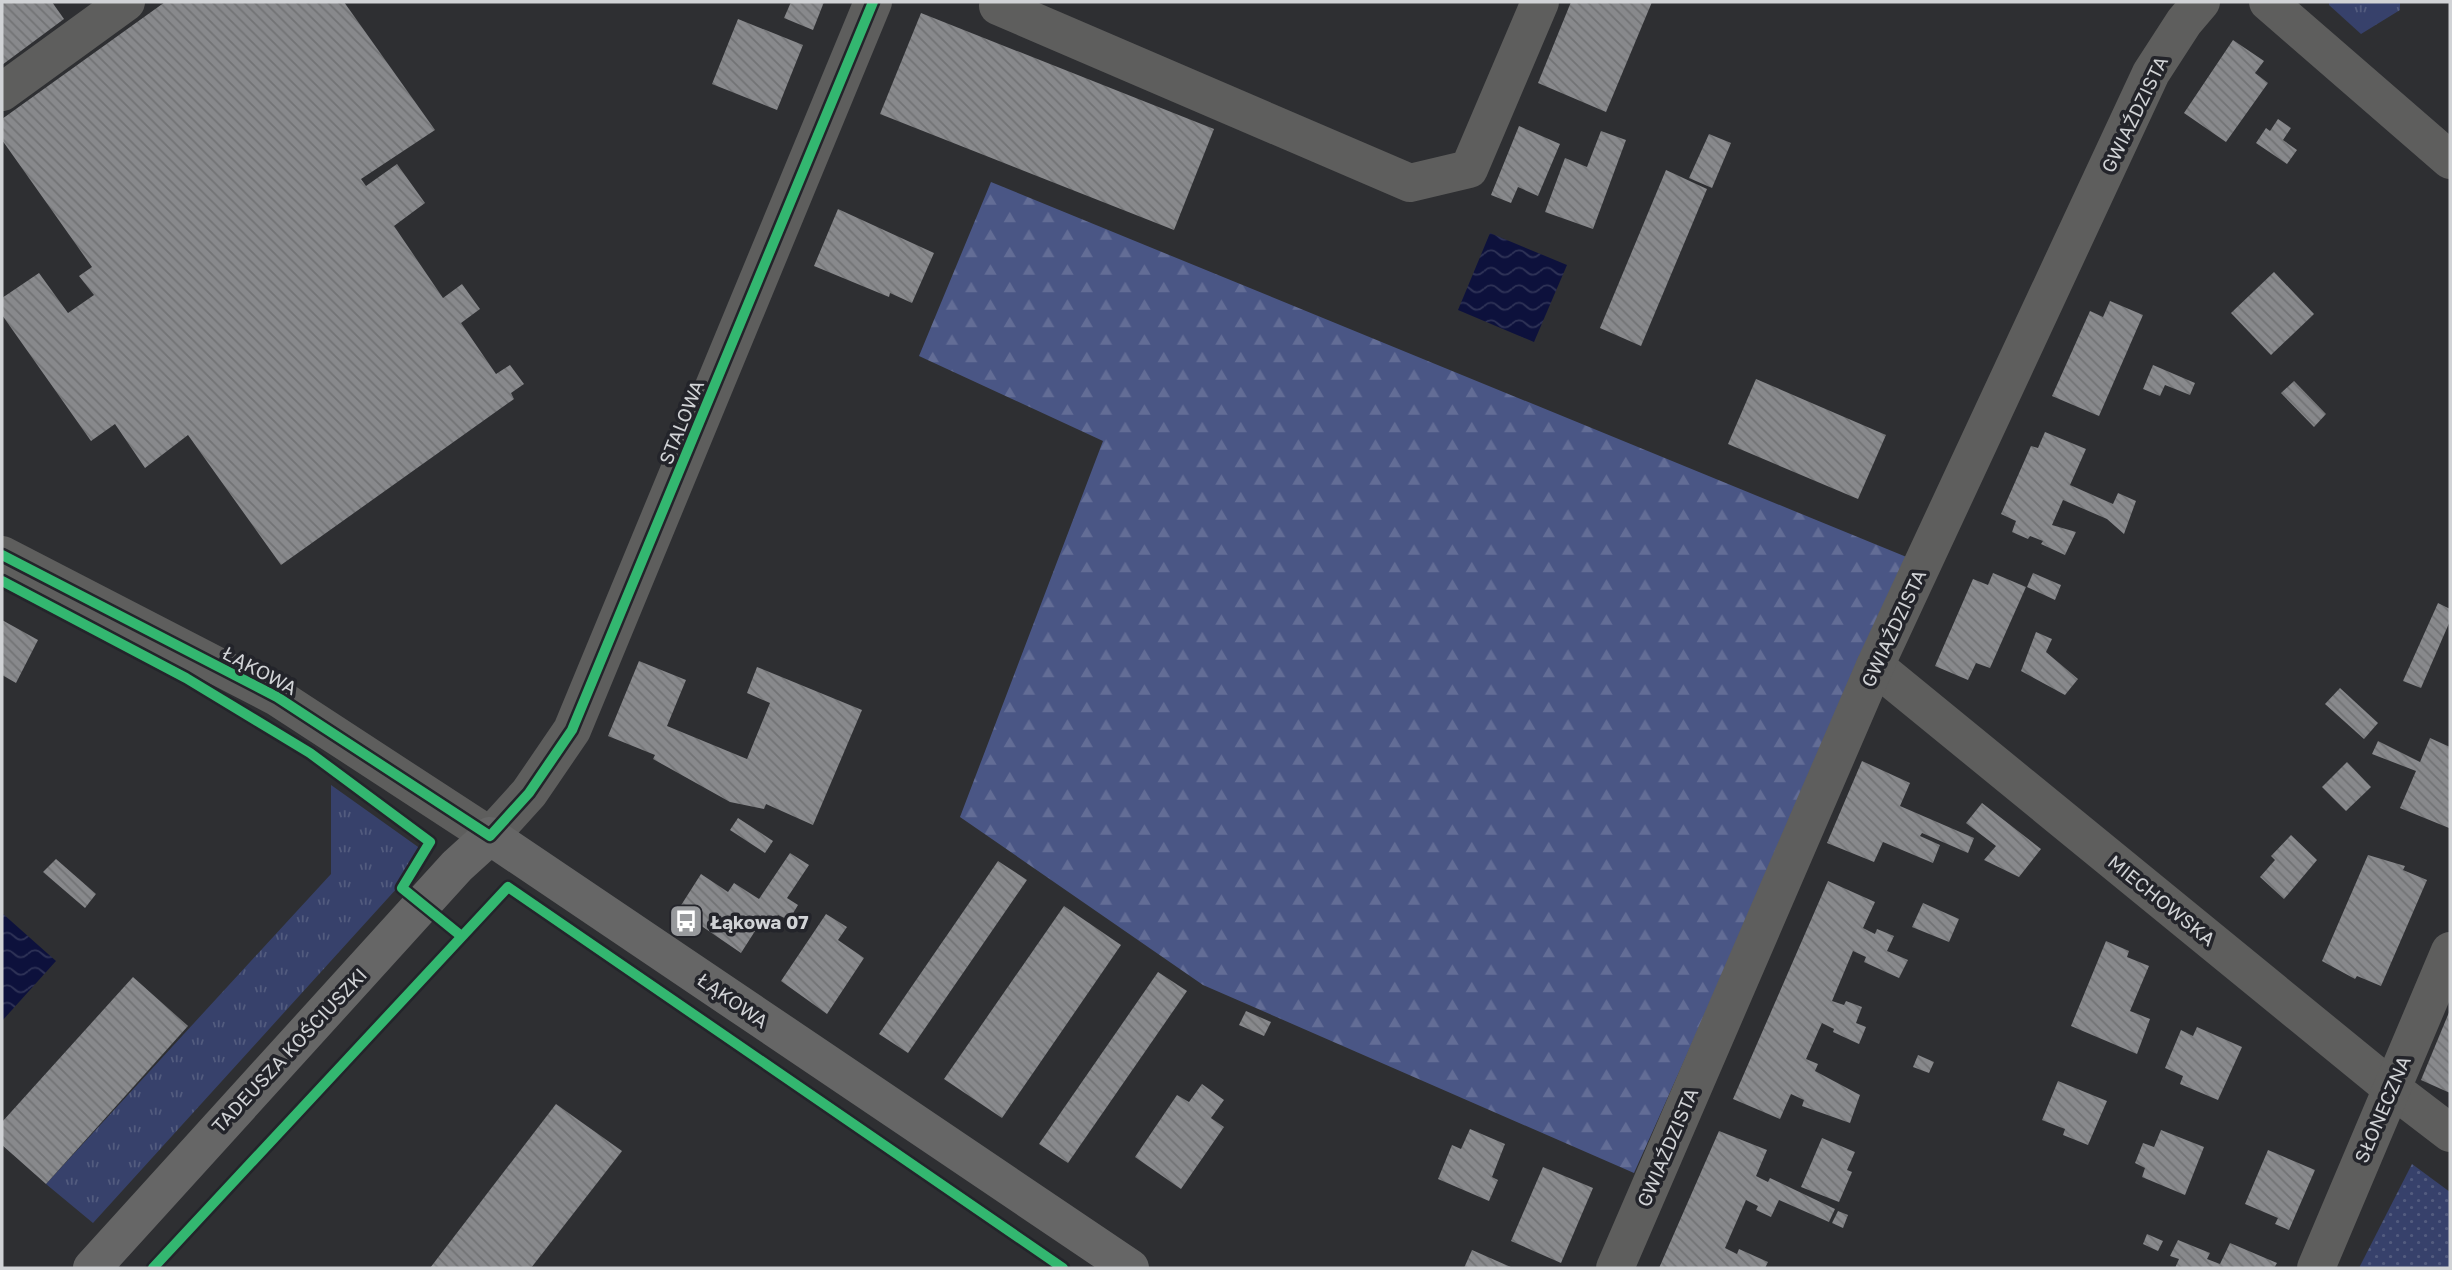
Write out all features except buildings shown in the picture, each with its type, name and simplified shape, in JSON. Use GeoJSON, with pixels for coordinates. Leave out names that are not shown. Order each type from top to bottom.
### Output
{"type":"FeatureCollection","features":[{"type":"Feature","properties":{"kind":"main road","name":"TADEUSZA KOŚCIUSZKI"},"geometry":{"type":"LineString","coordinates":[[92,1268],[457,866],[489,836]]}},
{"type":"Feature","properties":{"kind":"main road","name":"ŁĄKOWA"},"geometry":{"type":"LineString","coordinates":[[489,836],[1130,1268]]}},
{"type":"Feature","properties":{"kind":"street"},"geometry":{"type":"LineString","coordinates":[[2,92],[126,2]]}},
{"type":"Feature","properties":{"kind":"street","name":"STALOWA"},"geometry":{"type":"LineString","coordinates":[[489,836],[529,793],[572,730],[873,2]]}},
{"type":"Feature","properties":{"kind":"street"},"geometry":{"type":"LineString","coordinates":[[1000,2],[998,6],[1410,183],[1469,169],[1539,2]]}},
{"type":"Feature","properties":{"kind":"street","name":"GWIAŹDZISTA"},"geometry":{"type":"LineString","coordinates":[[1615,1268],[1875,666],[2151,73],[2184,22],[2201,2]]}},
{"type":"Feature","properties":{"kind":"street"},"geometry":{"type":"LineString","coordinates":[[2268,2],[2450,160]]}},
{"type":"Feature","properties":{"kind":"street","name":"ŁĄKOWA"},"geometry":{"type":"LineString","coordinates":[[2,555],[277,696],[489,836]]}},
{"type":"Feature","properties":{"kind":"street","name":"MIECHOWSKA"},"geometry":{"type":"LineString","coordinates":[[1875,666],[2390,1087],[2450,1133]]}},
{"type":"Feature","properties":{"kind":"street","name":"SŁONECZNA"},"geometry":{"type":"LineString","coordinates":[[2316,1268],[2390,1087],[2450,951]]}},
{"type":"Feature","properties":{"kind":"green space"},"geometry":{"type":"Polygon","coordinates":[[[2329,2],[2400,2],[2400,10],[2361,34],[2329,5],[2329,2]]]}},
{"type":"Feature","properties":{"kind":"green space"},"geometry":{"type":"Polygon","coordinates":[[[991,182],[1909,558],[1634,1173],[1203,985],[960,817],[1103,441],[919,356],[991,182]]]}},
{"type":"Feature","properties":{"kind":"green space"},"geometry":{"type":"Polygon","coordinates":[[[331,785],[428,854],[93,1223],[46,1184],[331,874],[331,785]]]}},
{"type":"Feature","properties":{"kind":"green space"},"geometry":{"type":"Polygon","coordinates":[[[2412,1164],[2450,1192],[2450,1268],[2359,1268],[2412,1164]]]}},
{"type":"Feature","properties":{"kind":"water"},"geometry":{"type":"Polygon","coordinates":[[[1490,233],[1567,265],[1534,342],[1458,310],[1490,233]]]}},
{"type":"Feature","properties":{"kind":"water"},"geometry":{"type":"Polygon","coordinates":[[[2,913],[56,961],[2,1021],[2,913]]]}},
{"type":"Feature","properties":{"kind":"cycle path"},"geometry":{"type":"LineString","coordinates":[[2,555],[277,697],[490,836],[529,793],[572,730],[873,2]]}},
{"type":"Feature","properties":{"kind":"cycle path"},"geometry":{"type":"LineString","coordinates":[[2,581],[186,678],[310,753],[430,842],[402,888],[460,935]]}},
{"type":"Feature","properties":{"kind":"cycle path"},"geometry":{"type":"LineString","coordinates":[[153,1268],[508,887],[1063,1268]]}},
{"type":"Feature","properties":{"kind":"place","name":"Łąkowa 07"},"geometry":{"type":"Point","coordinates":[686,921]}}]}
